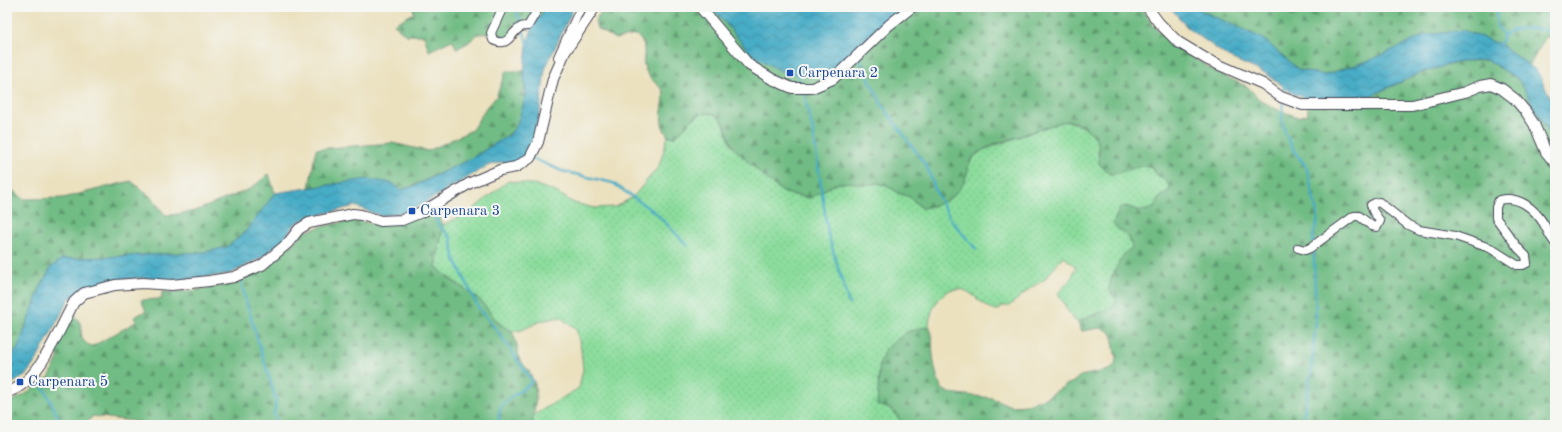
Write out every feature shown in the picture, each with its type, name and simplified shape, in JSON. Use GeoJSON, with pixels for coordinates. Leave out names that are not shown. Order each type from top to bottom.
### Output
{"type":"FeatureCollection","features":[{"type":"Feature","properties":{"kind":"street"},"geometry":{"type":"LineString","coordinates":[[503,7],[491,33],[493,40],[498,43],[505,42],[521,27],[528,26],[540,7]]}},
{"type":"Feature","properties":{"kind":"street"},"geometry":{"type":"LineString","coordinates":[[553,79],[553,71],[580,7]]}},
{"type":"Feature","properties":{"kind":"street"},"geometry":{"type":"LineString","coordinates":[[7,392],[12,391],[26,383],[36,372],[74,302],[84,293],[115,285],[143,283],[172,285],[209,282],[234,277],[262,265],[288,243],[299,229],[310,224],[353,214],[381,221],[402,220],[424,211],[470,183],[500,170],[516,167],[530,158],[538,142],[553,79],[565,52],[595,7]]}},
{"type":"Feature","properties":{"kind":"street"},"geometry":{"type":"LineString","coordinates":[[700,7],[749,65],[772,79],[792,88],[812,88],[833,79],[889,25],[912,7]]}},
{"type":"Feature","properties":{"kind":"street"},"geometry":{"type":"LineString","coordinates":[[1147,7],[1159,23],[1178,42],[1208,60],[1263,84],[1282,97],[1303,105],[1412,105],[1491,84],[1502,89],[1514,98],[1526,112],[1534,124],[1546,152],[1555,163]]}},
{"type":"Feature","properties":{"kind":"street"},"geometry":{"type":"LineString","coordinates":[[1298,248],[1305,250],[1310,248],[1354,216],[1359,216],[1372,226],[1377,227],[1380,221],[1371,206],[1374,203],[1379,202],[1408,225],[1419,230],[1455,236],[1490,248],[1517,265],[1523,266],[1526,263],[1526,256],[1518,248],[1496,218],[1496,207],[1499,200],[1508,198],[1516,199],[1535,212],[1555,243]]}},
{"type":"Feature","properties":{"kind":"green space"},"geometry":{"type":"Polygon","coordinates":[[[413,7],[546,7],[532,28],[528,26],[498,43],[491,33],[478,34],[469,42],[457,49],[452,40],[429,51],[424,35],[406,35],[394,24],[414,13],[413,7]]]}},
{"type":"Feature","properties":{"kind":"green space"},"geometry":{"type":"Polygon","coordinates":[[[604,7],[712,7],[752,55],[878,28],[902,7],[1141,7],[1155,27],[1175,47],[1220,74],[1248,87],[1259,99],[1271,107],[1298,117],[1308,114],[1307,99],[1370,96],[1423,72],[1463,61],[1487,60],[1518,79],[1540,116],[1555,146],[1555,425],[904,425],[891,409],[877,405],[880,362],[885,349],[907,332],[929,326],[932,337],[932,351],[935,368],[942,389],[949,393],[992,398],[1011,406],[1026,405],[1047,397],[1073,382],[1080,376],[1109,370],[1115,365],[1116,358],[1113,336],[1102,328],[1082,331],[1077,322],[1113,307],[1117,300],[1110,291],[1109,287],[1123,255],[1132,248],[1128,236],[1113,224],[1120,208],[1126,206],[1144,211],[1155,207],[1157,200],[1170,190],[1168,183],[1158,176],[1153,168],[1149,166],[1139,166],[1111,174],[1099,164],[1099,145],[1095,137],[1085,128],[1070,121],[1066,121],[996,144],[978,153],[971,159],[966,177],[959,190],[949,199],[929,207],[922,208],[910,197],[898,193],[887,185],[878,183],[864,185],[850,182],[835,184],[810,198],[789,194],[783,192],[771,183],[734,148],[723,121],[716,115],[707,113],[696,116],[675,137],[668,136],[664,130],[661,119],[664,97],[663,90],[647,73],[644,63],[643,44],[636,35],[615,39],[597,28],[595,21],[604,7]]]}},
{"type":"Feature","properties":{"kind":"green space"},"geometry":{"type":"Polygon","coordinates":[[[1197,7],[1555,7],[1555,37],[1546,37],[1529,66],[1500,44],[1368,61],[1324,75],[1299,70],[1262,38],[1200,10],[1197,7]]]}},
{"type":"Feature","properties":{"kind":"green space"},"geometry":{"type":"Polygon","coordinates":[[[506,71],[524,71],[525,98],[520,119],[510,133],[482,152],[428,179],[401,190],[392,183],[309,188],[316,149],[392,143],[428,151],[472,130],[487,106],[496,97],[506,71]]]}},
{"type":"Feature","properties":{"kind":"green space"},"geometry":{"type":"Polygon","coordinates":[[[704,113],[718,116],[724,124],[730,142],[734,148],[771,183],[783,192],[810,198],[835,184],[850,182],[864,185],[878,183],[887,185],[898,193],[910,197],[922,208],[970,164],[972,158],[983,150],[1063,121],[1078,124],[1093,134],[1098,142],[1098,156],[1131,169],[1146,165],[1152,168],[1156,174],[1168,182],[1170,189],[1157,200],[1156,207],[1151,209],[1141,211],[1126,206],[1120,231],[1129,237],[1132,248],[1122,258],[1111,277],[1117,300],[1113,307],[1077,322],[1072,318],[1058,293],[1071,279],[1076,267],[1063,256],[1044,280],[1032,287],[1009,306],[1002,306],[999,310],[987,307],[973,295],[963,290],[952,289],[945,293],[934,307],[929,326],[907,332],[880,362],[878,383],[891,408],[904,425],[532,425],[532,416],[579,388],[583,369],[581,349],[576,329],[560,317],[541,321],[517,331],[506,329],[478,299],[436,267],[443,225],[472,210],[508,181],[536,185],[556,192],[574,203],[594,208],[615,207],[633,197],[659,166],[668,136],[675,137],[692,120],[704,113]]]}},
{"type":"Feature","properties":{"kind":"green space"},"geometry":{"type":"Polygon","coordinates":[[[269,174],[275,193],[246,231],[227,247],[205,252],[62,259],[51,267],[41,286],[17,350],[7,357],[7,186],[24,199],[63,198],[131,181],[152,198],[166,216],[195,211],[250,189],[269,174]]]}},
{"type":"Feature","properties":{"kind":"green space"},"geometry":{"type":"Polygon","coordinates":[[[437,206],[443,225],[436,267],[451,280],[481,301],[499,324],[512,331],[517,345],[519,359],[529,371],[535,384],[536,399],[532,425],[142,425],[140,422],[93,416],[85,425],[7,425],[7,403],[30,391],[41,381],[49,378],[59,356],[54,352],[74,314],[82,326],[81,333],[84,341],[93,346],[136,322],[134,317],[146,311],[141,300],[162,299],[162,292],[191,291],[233,284],[272,263],[304,232],[323,226],[356,220],[372,224],[437,206]]]}},
{"type":"Feature","properties":{"kind":"water"},"geometry":{"type":"Polygon","coordinates":[[[546,7],[574,7],[545,69],[540,111],[533,144],[526,155],[519,161],[512,163],[501,162],[487,166],[421,205],[405,212],[381,216],[355,206],[307,218],[296,223],[283,240],[261,258],[230,274],[176,281],[144,278],[113,280],[81,291],[69,299],[36,361],[25,376],[7,386],[7,357],[17,350],[41,286],[51,267],[62,259],[205,252],[227,247],[246,231],[275,193],[367,179],[392,183],[401,190],[414,186],[470,159],[509,135],[517,125],[526,95],[524,71],[527,46],[532,28],[546,7]]]}},
{"type":"Feature","properties":{"kind":"water"},"geometry":{"type":"Polygon","coordinates":[[[712,7],[902,7],[842,63],[827,71],[800,75],[781,71],[752,55],[712,7]]]}},
{"type":"Feature","properties":{"kind":"water"},"geometry":{"type":"Polygon","coordinates":[[[1170,7],[1197,7],[1200,10],[1262,38],[1299,70],[1324,75],[1368,61],[1425,35],[1463,30],[1500,44],[1537,71],[1555,106],[1555,146],[1540,116],[1518,79],[1487,60],[1463,61],[1423,72],[1370,96],[1307,99],[1294,94],[1265,73],[1228,57],[1187,27],[1170,7]]]}},
{"type":"Feature","properties":{"kind":"waterway"},"geometry":{"type":"LineString","coordinates":[[515,7],[528,44]]}},
{"type":"Feature","properties":{"kind":"waterway"},"geometry":{"type":"LineString","coordinates":[[1496,7],[1497,26],[1504,35]]}},
{"type":"Feature","properties":{"kind":"waterway"},"geometry":{"type":"LineString","coordinates":[[1500,44],[1504,35],[1515,30],[1536,29],[1555,32]]}},
{"type":"Feature","properties":{"kind":"waterway"},"geometry":{"type":"LineString","coordinates":[[859,58],[882,105],[927,167],[937,194],[951,220],[976,249]]}},
{"type":"Feature","properties":{"kind":"waterway"},"geometry":{"type":"LineString","coordinates":[[797,71],[801,85]]}},
{"type":"Feature","properties":{"kind":"waterway"},"geometry":{"type":"LineString","coordinates":[[1283,95],[1284,84]]}},
{"type":"Feature","properties":{"kind":"waterway"},"geometry":{"type":"LineString","coordinates":[[803,90],[813,131],[828,234],[849,304]]}},
{"type":"Feature","properties":{"kind":"waterway"},"geometry":{"type":"LineString","coordinates":[[1283,100],[1282,120],[1285,133],[1295,152],[1307,168],[1318,219],[1313,236],[1316,319],[1311,372],[1302,425]]}},
{"type":"Feature","properties":{"kind":"waterway"},"geometry":{"type":"LineString","coordinates":[[532,158],[562,171],[613,183],[657,214],[688,246]]}},
{"type":"Feature","properties":{"kind":"waterway"},"geometry":{"type":"LineString","coordinates":[[431,210],[438,224],[451,238],[454,257],[479,309],[499,333],[532,381],[504,403],[500,409],[500,425]]}},
{"type":"Feature","properties":{"kind":"waterway"},"geometry":{"type":"LineString","coordinates":[[240,277],[276,400],[274,415],[278,425]]}},
{"type":"Feature","properties":{"kind":"waterway"},"geometry":{"type":"LineString","coordinates":[[32,380],[42,386],[62,425]]}},
{"type":"Feature","properties":{"kind":"place","name":"Carpenara 2"},"geometry":{"type":"Point","coordinates":[790,73]}},
{"type":"Feature","properties":{"kind":"place","name":"Carpenara 3"},"geometry":{"type":"Point","coordinates":[412,211]}},
{"type":"Feature","properties":{"kind":"place","name":"Carpenara 5"},"geometry":{"type":"Point","coordinates":[20,382]}}]}
